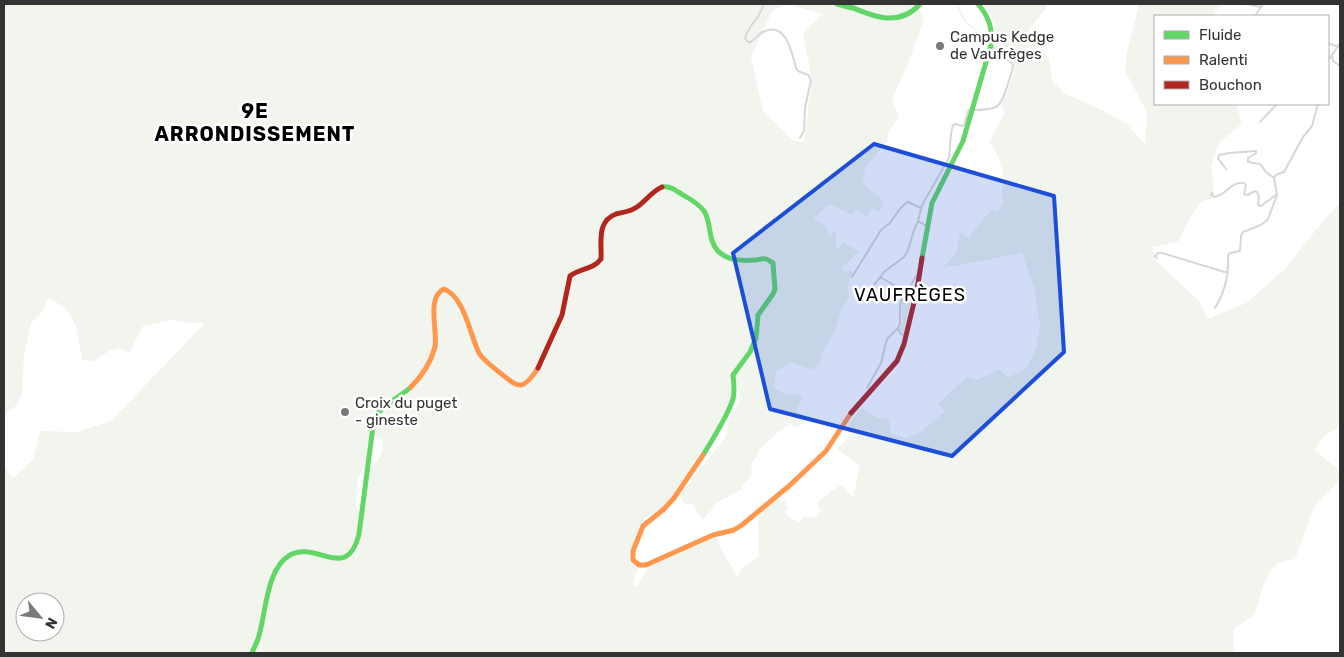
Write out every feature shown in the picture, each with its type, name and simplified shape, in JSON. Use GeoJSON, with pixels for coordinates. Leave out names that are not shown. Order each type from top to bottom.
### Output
{"type":"FeatureCollection","features":[{"type":"Feature","properties":{"kind":"main road"},"geometry":{"type":"LineString","coordinates":[[837,4],[853,8]]}},
{"type":"Feature","properties":{"kind":"main road"},"geometry":{"type":"LineString","coordinates":[[844,4],[873,16],[887,19],[899,17],[916,8],[919,4]]}},
{"type":"Feature","properties":{"kind":"main road"},"geometry":{"type":"LineString","coordinates":[[252,653],[256,644],[273,574],[281,560],[290,554],[301,551],[339,558],[349,554],[355,546],[359,534],[374,419],[381,408],[400,397],[412,386],[433,354],[436,340],[434,301],[436,294],[445,289],[451,292],[457,300],[481,355],[512,383],[518,385],[525,384],[544,356],[562,313],[570,276],[579,269],[595,266],[601,259],[601,234],[602,227],[606,221],[618,212],[633,210],[657,188],[668,186],[673,188],[703,210],[711,237],[716,248],[721,253],[739,261],[766,259],[770,261],[774,267],[775,285],[773,294],[756,320],[756,338],[750,352],[733,375],[734,394],[726,414],[674,498],[664,510],[643,526],[632,554],[633,560],[641,566],[646,565],[713,535],[737,528],[804,472],[826,450],[855,408],[892,368],[900,354],[921,272],[934,199],[963,141],[991,45],[993,36],[991,24],[978,4]]}},
{"type":"Feature","properties":{"kind":"street"},"geometry":{"type":"LineString","coordinates":[[763,4],[762,11],[748,29],[745,38],[750,42],[765,31],[774,30],[779,32],[788,42],[798,71],[810,77],[805,108],[804,131],[800,138]]}},
{"type":"Feature","properties":{"kind":"street"},"geometry":{"type":"LineString","coordinates":[[1246,4],[1261,7]]}},
{"type":"Feature","properties":{"kind":"street"},"geometry":{"type":"LineString","coordinates":[[1255,15],[1263,4]]}},
{"type":"Feature","properties":{"kind":"street"},"geometry":{"type":"LineString","coordinates":[[1329,43],[1338,47]]}},
{"type":"Feature","properties":{"kind":"street"},"geometry":{"type":"LineString","coordinates":[[1329,59],[1340,43]]}},
{"type":"Feature","properties":{"kind":"street"},"geometry":{"type":"LineString","coordinates":[[874,285],[880,276],[904,257],[908,250],[921,208],[948,160],[953,125],[962,126],[968,111],[973,108],[995,108],[1002,100],[1013,66],[991,45]]}},
{"type":"Feature","properties":{"kind":"street"},"geometry":{"type":"LineString","coordinates":[[1332,54],[1332,61],[1340,66]]}},
{"type":"Feature","properties":{"kind":"street"},"geometry":{"type":"LineString","coordinates":[[1260,122],[1276,105]]}},
{"type":"Feature","properties":{"kind":"street"},"geometry":{"type":"LineString","coordinates":[[1274,178],[1276,175],[1284,172],[1303,137],[1312,126],[1318,105]]}},
{"type":"Feature","properties":{"kind":"street"},"geometry":{"type":"LineString","coordinates":[[1215,308],[1228,273],[1228,254],[1240,251],[1241,236],[1246,229],[1261,225],[1268,219],[1277,194],[1274,178],[1260,164],[1248,162],[1248,158],[1256,153],[1256,151],[1219,155],[1218,158],[1226,169]]}},
{"type":"Feature","properties":{"kind":"street"},"geometry":{"type":"LineString","coordinates":[[1212,193],[1211,195],[1214,197],[1218,196],[1238,182],[1244,183],[1246,185],[1244,194],[1247,195],[1255,190],[1258,196],[1258,205],[1261,206],[1277,194]]}},
{"type":"Feature","properties":{"kind":"street"},"geometry":{"type":"LineString","coordinates":[[852,277],[881,230],[890,223],[906,203],[908,202],[921,208]]}},
{"type":"Feature","properties":{"kind":"street"},"geometry":{"type":"LineString","coordinates":[[918,222],[928,227]]}},
{"type":"Feature","properties":{"kind":"street"},"geometry":{"type":"LineString","coordinates":[[1156,258],[1155,256],[1158,252],[1228,273]]}},
{"type":"Feature","properties":{"kind":"street"},"geometry":{"type":"LineString","coordinates":[[867,388],[881,363],[887,339],[898,328],[901,320],[900,306],[906,292],[915,277],[921,272]]}},
{"type":"Feature","properties":{"kind":"street"},"geometry":{"type":"LineString","coordinates":[[880,276],[906,292]]}},
{"type":"Feature","properties":{"kind":"street"},"geometry":{"type":"LineString","coordinates":[[898,328],[901,334],[906,334]]}},
{"type":"Feature","properties":{"kind":"highlighted area"},"geometry":{"type":"Polygon","coordinates":[[[874,144],[1054,196],[1064,352],[952,456],[770,409],[733,253],[874,144]]]}},
{"type":"Feature","properties":{"kind":"shaded area"},"geometry":{"type":"Polygon","coordinates":[[[4,4],[786,4],[772,11],[751,57],[763,111],[794,141],[804,142],[812,79],[803,33],[823,14],[787,4],[916,4],[924,20],[907,66],[892,99],[899,117],[887,134],[888,140],[865,168],[863,184],[881,198],[883,207],[879,212],[872,208],[867,217],[856,209],[852,215],[830,204],[813,219],[824,225],[829,236],[836,229],[836,248],[844,242],[859,252],[841,268],[846,273],[847,270],[854,273],[848,284],[849,296],[841,311],[835,332],[823,350],[820,363],[812,370],[792,362],[776,371],[774,388],[786,394],[799,394],[802,398],[796,410],[808,420],[797,428],[790,424],[758,451],[758,455],[752,462],[751,476],[742,485],[742,489],[717,503],[703,520],[692,504],[686,505],[679,495],[726,437],[729,419],[739,402],[740,394],[735,376],[755,349],[760,317],[776,287],[777,272],[774,263],[769,260],[763,258],[736,258],[723,253],[712,235],[705,212],[671,186],[667,185],[661,185],[632,208],[616,212],[605,220],[600,232],[600,259],[593,265],[573,271],[568,277],[562,307],[556,324],[540,360],[524,383],[512,381],[482,354],[455,294],[449,288],[438,290],[435,293],[433,303],[435,334],[430,357],[411,385],[399,396],[382,405],[374,413],[371,423],[366,468],[363,469],[358,479],[356,507],[360,512],[358,534],[353,547],[345,555],[336,557],[302,550],[291,551],[281,559],[272,574],[255,644],[250,653],[4,653],[4,467],[13,478],[33,460],[40,431],[76,432],[111,421],[205,323],[172,320],[143,326],[129,353],[118,348],[109,351],[94,361],[82,360],[76,326],[67,310],[49,297],[40,315],[31,323],[24,356],[22,395],[16,406],[4,415],[4,4]]]}},
{"type":"Feature","properties":{"kind":"shaded area"},"geometry":{"type":"Polygon","coordinates":[[[981,4],[1046,4],[1046,8],[1026,34],[1049,58],[1052,81],[1064,93],[1102,110],[1127,124],[1145,144],[1147,112],[1125,71],[1127,52],[1139,4],[1222,4],[1213,15],[1154,15],[1154,105],[1236,105],[1242,124],[1220,142],[1211,165],[1215,197],[1201,202],[1178,242],[1152,247],[1156,261],[1200,302],[1208,319],[1246,303],[1286,268],[1326,217],[1340,204],[1340,417],[1337,428],[1324,436],[1315,450],[1340,471],[1340,478],[1314,507],[1295,559],[1278,563],[1272,568],[1263,586],[1255,614],[1234,629],[1233,653],[255,653],[260,640],[275,575],[283,561],[293,555],[304,554],[338,560],[348,557],[357,548],[362,533],[369,468],[379,459],[382,453],[383,441],[373,434],[375,420],[382,410],[413,389],[431,364],[438,339],[436,301],[438,295],[445,291],[450,293],[481,359],[510,384],[518,387],[526,386],[530,383],[545,357],[564,313],[572,277],[579,272],[594,269],[603,261],[603,232],[607,223],[613,217],[639,209],[655,192],[660,190],[672,190],[701,212],[711,243],[720,254],[731,261],[739,263],[766,262],[771,266],[773,282],[770,293],[755,316],[753,340],[750,348],[731,375],[731,399],[716,429],[670,498],[661,508],[646,518],[638,531],[629,556],[630,561],[638,570],[633,584],[637,586],[648,567],[715,537],[737,578],[740,570],[759,556],[758,515],[778,499],[781,502],[786,502],[785,504],[788,507],[785,514],[799,523],[804,516],[814,518],[821,511],[817,503],[841,485],[853,497],[860,466],[837,449],[851,434],[845,430],[861,408],[878,418],[889,419],[891,434],[906,438],[922,431],[945,411],[938,403],[967,377],[977,380],[1000,369],[1008,378],[1027,368],[1036,348],[1040,325],[1034,288],[1022,253],[943,268],[957,251],[960,232],[968,238],[992,209],[998,211],[1003,203],[1001,164],[989,142],[1005,112],[1001,105],[1010,84],[1014,66],[995,46],[996,27],[990,14],[981,4]]]}},
{"type":"Feature","properties":{"kind":"shaded area"},"geometry":{"type":"Polygon","coordinates":[[[917,279],[905,331],[902,332],[900,329],[902,303],[917,279]]]}},
{"type":"Feature","properties":{"kind":"waterway"},"geometry":{"type":"LineString","coordinates":[[852,4],[869,12],[888,16],[900,14],[913,4]]}},
{"type":"Feature","properties":{"kind":"waterway"},"geometry":{"type":"LineString","coordinates":[[957,4],[964,20],[979,33],[987,46]]}},
{"type":"Feature","properties":{"kind":"traffic: fast"},"geometry":{"type":"LineString","coordinates":[[837,4],[852,8]]}},
{"type":"Feature","properties":{"kind":"traffic: fast"},"geometry":{"type":"LineString","coordinates":[[844,4],[883,18],[902,16],[911,12],[920,4]]}},
{"type":"Feature","properties":{"kind":"traffic: fast"},"geometry":{"type":"LineString","coordinates":[[922,258],[932,203],[963,141],[991,45],[989,23],[978,4]]}},
{"type":"Feature","properties":{"kind":"traffic: fast"},"geometry":{"type":"LineString","coordinates":[[662,187],[673,189],[702,208],[708,221],[712,241],[718,251],[726,257],[735,260],[765,259],[773,263],[775,289],[758,315],[756,338],[750,352],[733,375],[734,393],[730,406],[720,428],[703,455]]}},
{"type":"Feature","properties":{"kind":"traffic: fast"},"geometry":{"type":"LineString","coordinates":[[252,653],[261,629],[271,581],[282,561],[290,555],[300,552],[310,552],[339,558],[347,556],[354,548],[359,534],[374,419],[386,405],[411,387]]}},
{"type":"Feature","properties":{"kind":"traffic: slow"},"geometry":{"type":"LineString","coordinates":[[411,387],[426,368],[433,353],[436,340],[435,299],[444,289],[457,299],[466,317],[479,353],[488,363],[515,384],[520,385],[528,381],[538,368]]}},
{"type":"Feature","properties":{"kind":"traffic: slow"},"geometry":{"type":"LineString","coordinates":[[703,455],[674,498],[643,526],[633,551],[633,560],[639,565],[646,565],[713,535],[734,530],[742,525],[789,486],[826,451],[851,413]]}},
{"type":"Feature","properties":{"kind":"traffic: jam"},"geometry":{"type":"LineString","coordinates":[[538,368],[562,315],[570,276],[598,263],[601,259],[601,234],[605,222],[616,214],[634,209],[662,187]]}},
{"type":"Feature","properties":{"kind":"traffic: jam"},"geometry":{"type":"LineString","coordinates":[[851,413],[897,361],[904,344],[917,290],[922,258]]}},
{"type":"Feature","properties":{"kind":"place","name":"Campus Kedge de Vaufrèges"},"geometry":{"type":"Point","coordinates":[940,46]}},
{"type":"Feature","properties":{"kind":"place","name":"Croix du puget - gineste"},"geometry":{"type":"Point","coordinates":[345,412]}},
{"type":"Feature","properties":{"kind":"district","name":"9E ARRONDISSEMENT"},"geometry":{"type":"Point","coordinates":[255,122]}},
{"type":"Feature","properties":{"kind":"district","name":"VAUFRÈGES"},"geometry":{"type":"Point","coordinates":[910,295]}}]}
